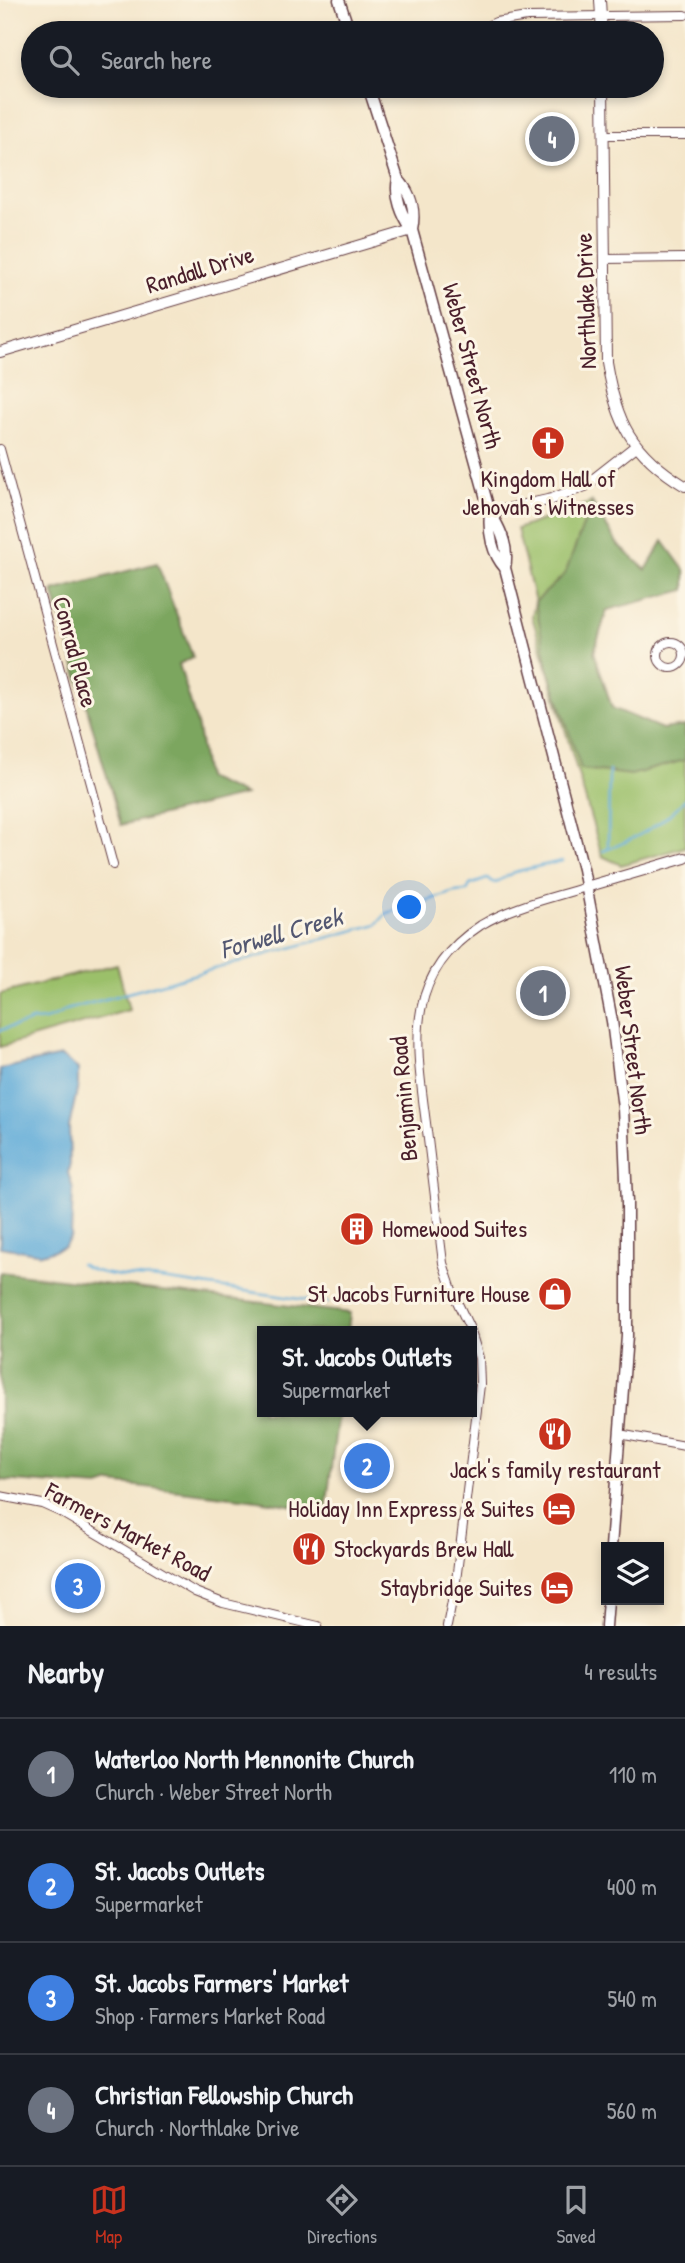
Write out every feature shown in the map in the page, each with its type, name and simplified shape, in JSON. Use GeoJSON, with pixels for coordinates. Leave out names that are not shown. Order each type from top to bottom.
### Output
{"type":"FeatureCollection","features":[{"type":"Feature","properties":{"kind":"main road"},"geometry":{"type":"LineString","coordinates":[[339,0],[346,21]]}},
{"type":"Feature","properties":{"kind":"main road","name":"Weber Street North"},"geometry":{"type":"LineString","coordinates":[[372,98],[398,179],[408,192],[413,208],[412,230],[490,513],[491,538],[497,557],[505,568],[554,752],[586,887],[612,1021],[622,1108],[627,1203],[627,1336],[611,1542]]}},
{"type":"Feature","properties":{"kind":"main road"},"geometry":{"type":"LineString","coordinates":[[606,1626],[608,1605]]}},
{"type":"Feature","properties":{"kind":"street"},"geometry":{"type":"LineString","coordinates":[[600,0],[602,21]]}},
{"type":"Feature","properties":{"kind":"street"},"geometry":{"type":"LineString","coordinates":[[501,21],[527,17],[685,15]]}},
{"type":"Feature","properties":{"kind":"street","name":"Northlake Drive"},"geometry":{"type":"LineString","coordinates":[[603,98],[606,362],[611,395],[629,438],[656,466],[685,486]]}},
{"type":"Feature","properties":{"kind":"street"},"geometry":{"type":"LineString","coordinates":[[604,135],[685,135]]}},
{"type":"Feature","properties":{"kind":"street","name":"Randall Drive"},"geometry":{"type":"LineString","coordinates":[[0,352],[412,230]]}},
{"type":"Feature","properties":{"kind":"street"},"geometry":{"type":"LineString","coordinates":[[605,259],[685,258]]}},
{"type":"Feature","properties":{"kind":"street"},"geometry":{"type":"LineString","coordinates":[[490,513],[552,499],[578,489],[598,479],[636,446]]}},
{"type":"Feature","properties":{"kind":"street","name":"Conrad Place"},"geometry":{"type":"LineString","coordinates":[[0,449],[113,865]]}},
{"type":"Feature","properties":{"kind":"street","name":"Benjamin Road"},"geometry":{"type":"LineString","coordinates":[[468,1326],[443,1263],[416,1045],[421,1007],[428,986],[446,958],[463,939],[481,925],[510,912],[586,887],[685,858]]}},
{"type":"Feature","properties":{"kind":"street","name":"Benjamin Road"},"geometry":{"type":"LineString","coordinates":[[477,1352],[480,1385],[477,1410]]}},
{"type":"Feature","properties":{"kind":"street","name":"Benjamin Road"},"geometry":{"type":"LineString","coordinates":[[447,1626],[456,1581],[476,1417]]}},
{"type":"Feature","properties":{"kind":"street"},"geometry":{"type":"LineString","coordinates":[[620,1434],[685,1446]]}},
{"type":"Feature","properties":{"kind":"street","name":"Farmers Market Road"},"geometry":{"type":"LineString","coordinates":[[0,1496],[24,1499],[60,1512],[195,1592],[223,1603],[318,1626]]}},
{"type":"Feature","properties":{"kind":"green space"},"geometry":{"type":"Polygon","coordinates":[[[592,502],[618,545],[646,570],[607,610],[594,652],[612,708],[662,729],[685,727],[685,847],[621,865],[602,856],[532,616],[535,602],[517,529],[592,502]]]}},
{"type":"Feature","properties":{"kind":"green space"},"geometry":{"type":"Polygon","coordinates":[[[592,502],[618,545],[646,570],[663,541],[685,571],[685,590],[607,610],[594,652],[612,708],[662,729],[685,726],[685,760],[631,775],[581,769],[548,667],[535,602],[565,574],[592,502]]]}},
{"type":"Feature","properties":{"kind":"green space"},"geometry":{"type":"Polygon","coordinates":[[[157,563],[193,657],[179,664],[198,728],[206,778],[245,795],[121,825],[53,591],[157,563]]]}},
{"type":"Feature","properties":{"kind":"green space"},"geometry":{"type":"Polygon","coordinates":[[[117,964],[129,1010],[0,1047],[0,994],[117,964]]]}},
{"type":"Feature","properties":{"kind":"green space"},"geometry":{"type":"Polygon","coordinates":[[[0,1272],[350,1313],[349,1326],[257,1326],[257,1417],[337,1417],[326,1511],[258,1500],[111,1483],[99,1487],[0,1480],[0,1272]]]}},
{"type":"Feature","properties":{"kind":"water"},"geometry":{"type":"Polygon","coordinates":[[[61,1056],[78,1069],[78,1086],[69,1127],[68,1173],[73,1189],[71,1236],[64,1247],[42,1254],[0,1247],[0,1069],[61,1056]]]}},
{"type":"Feature","properties":{"kind":"waterway","name":"Forwell Creek"},"geometry":{"type":"LineString","coordinates":[[608,848],[609,771]]}},
{"type":"Feature","properties":{"kind":"waterway","name":"Forwell Creek"},"geometry":{"type":"LineString","coordinates":[[603,851],[647,831],[667,817],[685,799]]}},
{"type":"Feature","properties":{"kind":"waterway","name":"Forwell Creek"},"geometry":{"type":"LineString","coordinates":[[0,1031],[33,1020],[42,1021],[66,1010],[377,924],[387,913],[455,892],[467,891],[470,885],[487,879],[495,883],[514,872],[562,861]]}},
{"type":"Feature","properties":{"kind":"waterway"},"geometry":{"type":"LineString","coordinates":[[80,1264],[112,1275],[168,1280],[328,1303]]}},
{"type":"Feature","properties":{"kind":"place","name":"Christian Fellowship Church"},"geometry":{"type":"Point","coordinates":[552,139]}},
{"type":"Feature","properties":{"kind":"place","name":"Kingdom Hall of Jehovah's Witnesses"},"geometry":{"type":"Point","coordinates":[548,443]}},
{"type":"Feature","properties":{"kind":"place","name":"Waterloo North Mennonite Church"},"geometry":{"type":"Point","coordinates":[543,993]}},
{"type":"Feature","properties":{"kind":"place","name":"Homewood Suites"},"geometry":{"type":"Point","coordinates":[357,1229]}},
{"type":"Feature","properties":{"kind":"place","name":"St Jacobs Furniture House"},"geometry":{"type":"Point","coordinates":[555,1294]}},
{"type":"Feature","properties":{"kind":"place","name":"Jack's family restaurant"},"geometry":{"type":"Point","coordinates":[555,1434]}},
{"type":"Feature","properties":{"kind":"place","name":"St. Jacobs Outlets"},"geometry":{"type":"Point","coordinates":[367,1466]}},
{"type":"Feature","properties":{"kind":"place","name":"Holiday Inn Express & Suites"},"geometry":{"type":"Point","coordinates":[559,1509]}},
{"type":"Feature","properties":{"kind":"place","name":"Stockyards Brew Hall"},"geometry":{"type":"Point","coordinates":[309,1549]}},
{"type":"Feature","properties":{"kind":"place","name":"St. Jacobs Farmers' Market"},"geometry":{"type":"Point","coordinates":[78,1586]}},
{"type":"Feature","properties":{"kind":"place","name":"Staybridge Suites"},"geometry":{"type":"Point","coordinates":[557,1588]}}]}
